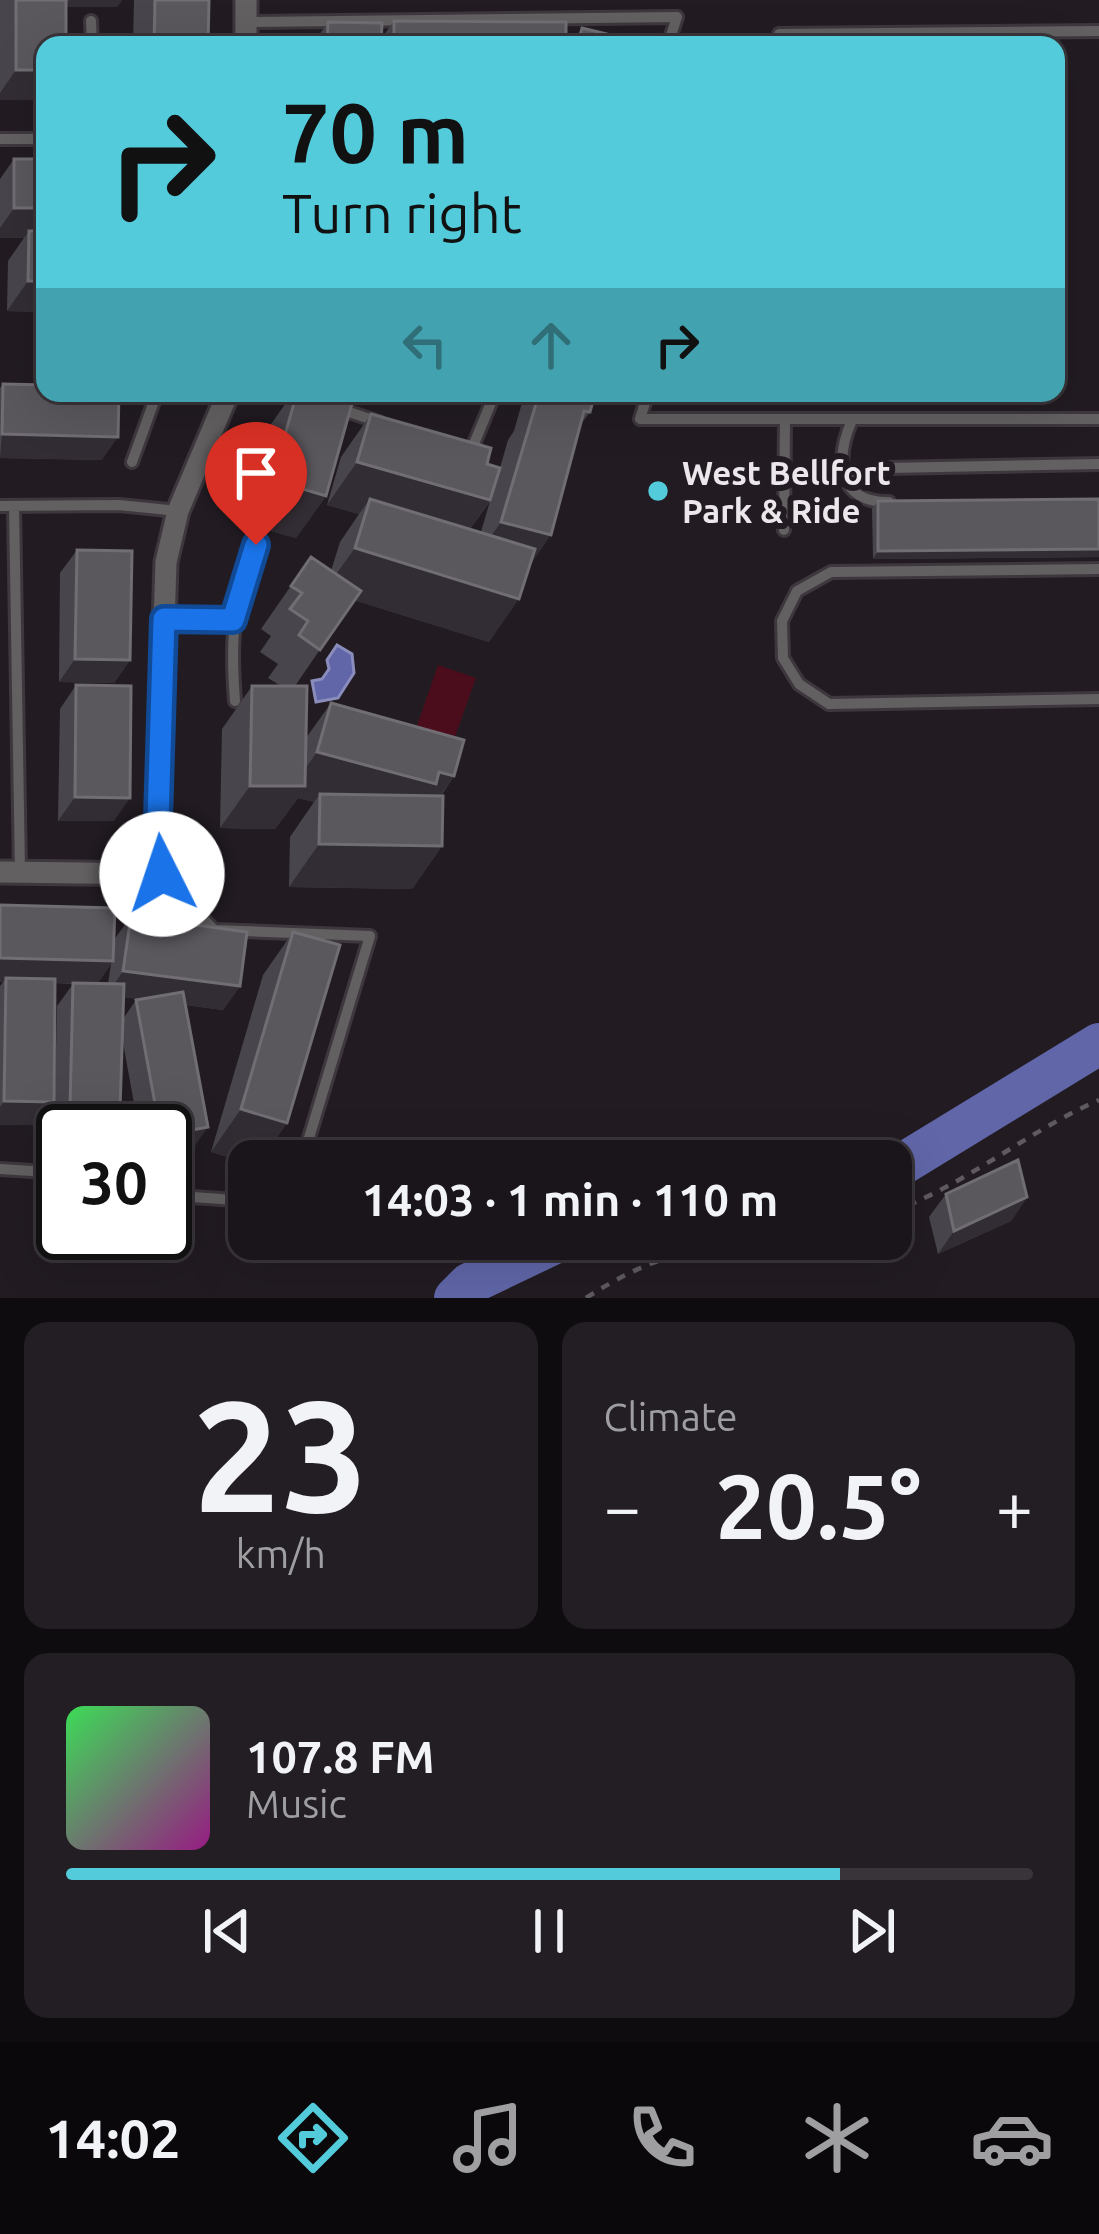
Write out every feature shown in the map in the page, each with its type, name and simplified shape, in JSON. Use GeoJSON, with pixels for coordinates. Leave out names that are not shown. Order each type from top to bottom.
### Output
{"type":"FeatureCollection","features":[{"type":"Feature","properties":{"kind":"street"},"geometry":{"type":"LineString","coordinates":[[10,872],[162,874],[158,820],[166,562],[178,512],[224,402]]}},
{"type":"Feature","properties":{"kind":"lane"},"geometry":{"type":"LineString","coordinates":[[246,22],[677,17],[671,36]]}},
{"type":"Feature","properties":{"kind":"lane"},"geometry":{"type":"LineString","coordinates":[[91,21],[92,36]]}},
{"type":"Feature","properties":{"kind":"lane"},"geometry":{"type":"LineString","coordinates":[[779,34],[1099,31]]}},
{"type":"Feature","properties":{"kind":"lane"},"geometry":{"type":"LineString","coordinates":[[0,139],[36,139]]}},
{"type":"Feature","properties":{"kind":"lane"},"geometry":{"type":"LineString","coordinates":[[132,462],[154,402]]}},
{"type":"Feature","properties":{"kind":"lane"},"geometry":{"type":"LineString","coordinates":[[450,445],[473,452],[492,402]]}},
{"type":"Feature","properties":{"kind":"lane"},"geometry":{"type":"LineString","coordinates":[[645,402],[640,419],[1099,419]]}},
{"type":"Feature","properties":{"kind":"lane"},"geometry":{"type":"LineString","coordinates":[[338,408],[382,423]]}},
{"type":"Feature","properties":{"kind":"lane"},"geometry":{"type":"LineString","coordinates":[[784,420],[784,530]]}},
{"type":"Feature","properties":{"kind":"lane"},"geometry":{"type":"LineString","coordinates":[[852,420],[844,438],[846,479],[853,494],[866,502],[908,502]]}},
{"type":"Feature","properties":{"kind":"lane"},"geometry":{"type":"LineString","coordinates":[[846,479],[886,468],[1099,464]]}},
{"type":"Feature","properties":{"kind":"lane"},"geometry":{"type":"LineString","coordinates":[[0,506],[119,505],[178,512]]}},
{"type":"Feature","properties":{"kind":"lane"},"geometry":{"type":"LineString","coordinates":[[10,872],[14,506]]}},
{"type":"Feature","properties":{"kind":"lane"},"geometry":{"type":"LineString","coordinates":[[235,701],[233,620],[256,545]]}},
{"type":"Feature","properties":{"kind":"lane"},"geometry":{"type":"LineString","coordinates":[[1099,569],[831,572],[797,591],[782,621],[783,658],[799,684],[829,704],[1099,699]]}},
{"type":"Feature","properties":{"kind":"lane"},"geometry":{"type":"LineString","coordinates":[[164,619],[233,620]]}},
{"type":"Feature","properties":{"kind":"lane"},"geometry":{"type":"LineString","coordinates":[[162,874],[214,930],[370,936],[308,1140]]}},
{"type":"Feature","properties":{"kind":"lane"},"geometry":{"type":"LineString","coordinates":[[0,1169],[36,1171]]}},
{"type":"Feature","properties":{"kind":"lane"},"geometry":{"type":"LineString","coordinates":[[192,1197],[228,1200]]}},
{"type":"Feature","properties":{"kind":"path"},"geometry":{"type":"LineString","coordinates":[[912,1204],[933,1197],[1054,1120],[1099,1100]]}},
{"type":"Feature","properties":{"kind":"path"},"geometry":{"type":"LineString","coordinates":[[586,1298],[631,1268],[655,1260]]}},
{"type":"Feature","properties":{"kind":"shaded area"},"geometry":{"type":"Polygon","coordinates":[[[438,665],[476,678],[448,756],[411,743],[438,665]]]}},
{"type":"Feature","properties":{"kind":"water"},"geometry":{"type":"Polygon","coordinates":[[[337,645],[352,654],[354,673],[338,698],[316,702],[312,681],[322,679],[329,669],[327,660],[337,645]]]}},
{"type":"Feature","properties":{"kind":"building"},"geometry":{"type":"Polygon","coordinates":[[[16,0],[66,0],[66,36],[36,36],[36,70],[16,70],[16,0]]]}},
{"type":"Feature","properties":{"kind":"building"},"geometry":{"type":"Polygon","coordinates":[[[155,0],[209,0],[208,36],[154,36],[155,0]]]}},
{"type":"Feature","properties":{"kind":"building"},"geometry":{"type":"Polygon","coordinates":[[[394,21],[566,22],[566,36],[394,36],[394,21]]]}},
{"type":"Feature","properties":{"kind":"building"},"geometry":{"type":"Polygon","coordinates":[[[328,22],[382,23],[381,36],[327,36],[328,22]]]}},
{"type":"Feature","properties":{"kind":"building"},"geometry":{"type":"Polygon","coordinates":[[[582,28],[615,36],[580,36],[582,28]]]}},
{"type":"Feature","properties":{"kind":"building"},"geometry":{"type":"Polygon","coordinates":[[[14,159],[36,159],[36,208],[14,208],[14,159]]]}},
{"type":"Feature","properties":{"kind":"building"},"geometry":{"type":"Polygon","coordinates":[[[29,231],[36,231],[36,281],[28,281],[29,231]]]}},
{"type":"Feature","properties":{"kind":"building"},"geometry":{"type":"Polygon","coordinates":[[[3,384],[36,385],[36,402],[119,402],[118,437],[2,434],[3,384]]]}},
{"type":"Feature","properties":{"kind":"building"},"geometry":{"type":"Polygon","coordinates":[[[294,402],[352,402],[326,496],[272,480],[294,402]]]}},
{"type":"Feature","properties":{"kind":"building"},"geometry":{"type":"Polygon","coordinates":[[[537,402],[593,402],[590,412],[584,411],[551,535],[501,522],[537,402]]]}},
{"type":"Feature","properties":{"kind":"building"},"geometry":{"type":"Polygon","coordinates":[[[371,414],[491,448],[487,464],[500,468],[490,500],[357,462],[371,414]]]}},
{"type":"Feature","properties":{"kind":"building"},"geometry":{"type":"Polygon","coordinates":[[[370,499],[535,549],[519,599],[355,548],[370,499]]]}},
{"type":"Feature","properties":{"kind":"building"},"geometry":{"type":"Polygon","coordinates":[[[1099,499],[1099,549],[878,551],[878,501],[1099,499]]]}},
{"type":"Feature","properties":{"kind":"building"},"geometry":{"type":"Polygon","coordinates":[[[77,550],[132,551],[130,660],[75,659],[77,550]]]}},
{"type":"Feature","properties":{"kind":"building"},"geometry":{"type":"Polygon","coordinates":[[[311,557],[361,591],[320,650],[299,635],[308,621],[290,609],[302,593],[291,586],[311,557]]]}},
{"type":"Feature","properties":{"kind":"building"},"geometry":{"type":"Polygon","coordinates":[[[76,685],[131,686],[130,798],[75,797],[76,685]]]}},
{"type":"Feature","properties":{"kind":"building"},"geometry":{"type":"Polygon","coordinates":[[[252,686],[307,686],[305,786],[250,786],[252,686]]]}},
{"type":"Feature","properties":{"kind":"building"},"geometry":{"type":"Polygon","coordinates":[[[331,703],[464,740],[454,776],[439,772],[436,784],[317,752],[331,703]]]}},
{"type":"Feature","properties":{"kind":"building"},"geometry":{"type":"Polygon","coordinates":[[[320,794],[443,796],[442,846],[319,844],[320,794]]]}},
{"type":"Feature","properties":{"kind":"building"},"geometry":{"type":"Polygon","coordinates":[[[0,905],[115,908],[113,961],[0,958],[0,905]]]}},
{"type":"Feature","properties":{"kind":"building"},"geometry":{"type":"Polygon","coordinates":[[[131,916],[247,932],[240,986],[123,971],[131,916]]]}},
{"type":"Feature","properties":{"kind":"building"},"geometry":{"type":"Polygon","coordinates":[[[293,932],[340,945],[287,1123],[241,1109],[293,932]]]}},
{"type":"Feature","properties":{"kind":"building"},"geometry":{"type":"Polygon","coordinates":[[[6,978],[55,979],[54,1102],[4,1101],[6,978]]]}},
{"type":"Feature","properties":{"kind":"building"},"geometry":{"type":"Polygon","coordinates":[[[73,983],[124,984],[120,1104],[70,1104],[73,983]]]}},
{"type":"Feature","properties":{"kind":"building"},"geometry":{"type":"Polygon","coordinates":[[[183,992],[208,1127],[192,1130],[192,1104],[155,1104],[136,1000],[183,992]]]}},
{"type":"Feature","properties":{"kind":"building"},"geometry":{"type":"Polygon","coordinates":[[[1018,1160],[1027,1197],[954,1231],[946,1194],[1018,1160]]]}},
{"type":"Feature","properties":{"kind":"waterway"},"geometry":{"type":"LineString","coordinates":[[912,1158],[1099,1044]]}},
{"type":"Feature","properties":{"kind":"waterway"},"geometry":{"type":"LineString","coordinates":[[455,1298],[469,1284],[519,1260]]}},
{"type":"Feature","properties":{"kind":"place","name":"West Bellfort Park & Ride"},"geometry":{"type":"Point","coordinates":[658,491]}},
{"type":"Feature","properties":{"kind":"route"},"geometry":{"type":"LineString","coordinates":[[162,874],[158,820],[164,619],[233,620],[256,545]]}}]}
